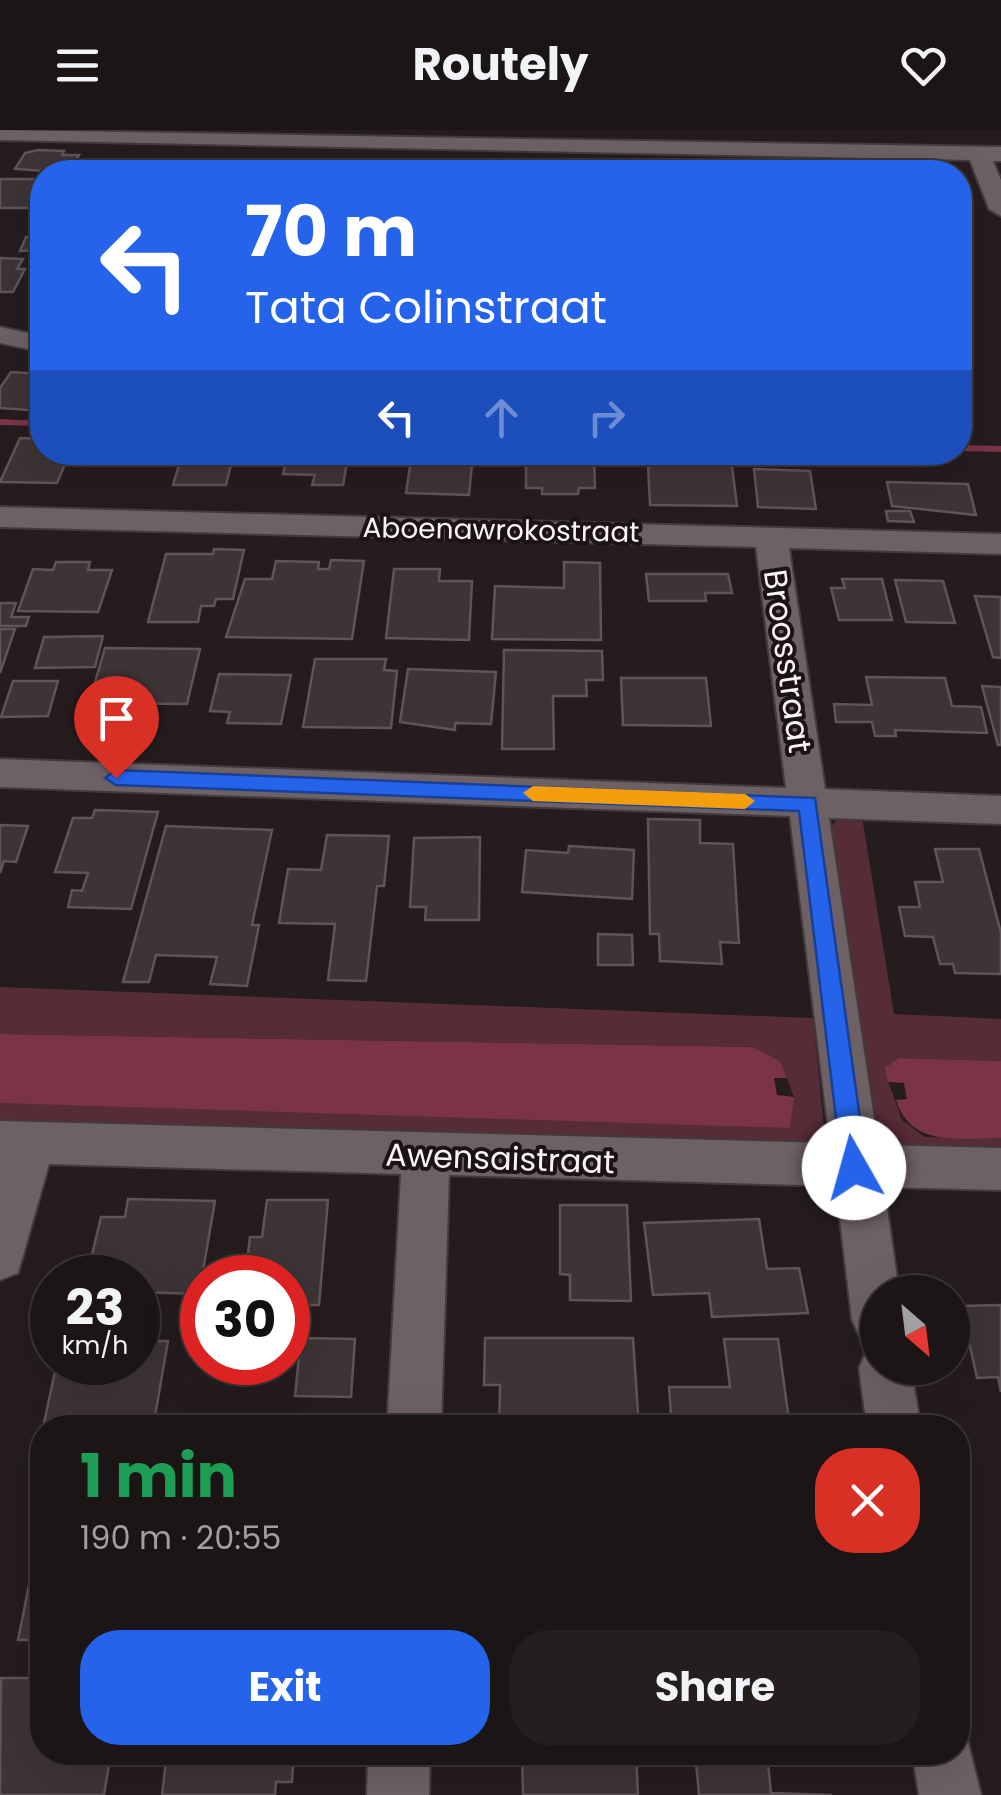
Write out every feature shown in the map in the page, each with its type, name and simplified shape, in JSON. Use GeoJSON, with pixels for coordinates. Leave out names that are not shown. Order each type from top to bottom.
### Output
{"type":"FeatureCollection","features":[{"type":"Feature","properties":{"kind":"street"},"geometry":{"type":"LineString","coordinates":[[0,133],[572,138],[665,160]]}},
{"type":"Feature","properties":{"kind":"street"},"geometry":{"type":"LineString","coordinates":[[715,160],[990,154],[1001,210]]}},
{"type":"Feature","properties":{"kind":"street"},"geometry":{"type":"LineString","coordinates":[[0,334],[30,341]]}},
{"type":"Feature","properties":{"kind":"street","name":"Aboenawrokostraat"},"geometry":{"type":"LineString","coordinates":[[0,518],[1001,544]]}},
{"type":"Feature","properties":{"kind":"street","name":"Broosstraat"},"geometry":{"type":"LineString","coordinates":[[771,536],[871,1275]]}},
{"type":"Feature","properties":{"kind":"street"},"geometry":{"type":"LineString","coordinates":[[0,773],[1001,810]]}},
{"type":"Feature","properties":{"kind":"street"},"geometry":{"type":"LineString","coordinates":[[0,1257],[15,1142]]}},
{"type":"Feature","properties":{"kind":"street","name":"Awensaistraat"},"geometry":{"type":"LineString","coordinates":[[15,1142],[854,1168],[1001,1169]]}},
{"type":"Feature","properties":{"kind":"street"},"geometry":{"type":"LineString","coordinates":[[415,1415],[426,1156]]}},
{"type":"Feature","properties":{"kind":"street"},"geometry":{"type":"LineString","coordinates":[[888,1385],[892,1415]]}},
{"type":"Feature","properties":{"kind":"street"},"geometry":{"type":"LineString","coordinates":[[398,1795],[399,1765]]}},
{"type":"Feature","properties":{"kind":"street"},"geometry":{"type":"LineString","coordinates":[[945,1765],[950,1795]]}},
{"type":"Feature","properties":{"kind":"shaded area"},"geometry":{"type":"Polygon","coordinates":[[[862,816],[894,1014],[1001,1019],[1001,1061],[899,1058],[888,1081],[902,1120],[925,1137],[1001,1138],[1001,1158],[891,1150],[871,1134],[825,836],[836,820],[862,816]]]}},
{"type":"Feature","properties":{"kind":"shaded area"},"geometry":{"type":"Polygon","coordinates":[[[0,987],[813,1018],[825,1137],[812,1148],[0,1129],[0,1103],[794,1097],[780,1061],[753,1047],[0,1034],[0,987]]]}},
{"type":"Feature","properties":{"kind":"shaded area"},"geometry":{"type":"Polygon","coordinates":[[[0,1034],[753,1047],[780,1061],[787,1078],[774,1078],[777,1095],[794,1097],[790,1128],[0,1103],[0,1034]]]}},
{"type":"Feature","properties":{"kind":"shaded area"},"geometry":{"type":"Polygon","coordinates":[[[899,1058],[1001,1061],[1001,1138],[938,1137],[913,1126],[896,1100],[907,1099],[904,1083],[888,1082],[885,1068],[899,1058]]]}},
{"type":"Feature","properties":{"kind":"building"},"geometry":{"type":"Polygon","coordinates":[[[38,150],[79,155],[76,160],[30,160],[30,170],[15,169],[25,153],[38,150]]]}},
{"type":"Feature","properties":{"kind":"building"},"geometry":{"type":"Polygon","coordinates":[[[0,179],[30,179],[30,208],[0,208],[0,179]]]}},
{"type":"Feature","properties":{"kind":"building"},"geometry":{"type":"Polygon","coordinates":[[[26,237],[30,237],[30,251],[20,251],[26,237]]]}},
{"type":"Feature","properties":{"kind":"building"},"geometry":{"type":"Polygon","coordinates":[[[0,258],[23,259],[17,269],[25,269],[13,292],[0,292],[0,258]]]}},
{"type":"Feature","properties":{"kind":"building"},"geometry":{"type":"Polygon","coordinates":[[[11,372],[30,373],[30,410],[0,408],[0,388],[11,372]]]}},
{"type":"Feature","properties":{"kind":"building"},"geometry":{"type":"Polygon","coordinates":[[[20,438],[30,438],[30,465],[65,465],[57,483],[0,482],[20,438]]]}},
{"type":"Feature","properties":{"kind":"building"},"geometry":{"type":"Polygon","coordinates":[[[179,465],[231,465],[226,485],[173,485],[179,465]]]}},
{"type":"Feature","properties":{"kind":"building"},"geometry":{"type":"Polygon","coordinates":[[[285,465],[347,465],[343,485],[312,485],[315,475],[283,474],[285,465]]]}},
{"type":"Feature","properties":{"kind":"building"},"geometry":{"type":"Polygon","coordinates":[[[410,465],[472,465],[469,495],[406,493],[410,465]]]}},
{"type":"Feature","properties":{"kind":"building"},"geometry":{"type":"Polygon","coordinates":[[[526,465],[594,465],[595,488],[579,488],[578,494],[542,494],[542,488],[526,488],[526,465]]]}},
{"type":"Feature","properties":{"kind":"building"},"geometry":{"type":"Polygon","coordinates":[[[648,465],[732,466],[737,506],[650,505],[648,465]]]}},
{"type":"Feature","properties":{"kind":"building"},"geometry":{"type":"Polygon","coordinates":[[[754,469],[810,471],[816,509],[758,507],[754,469]]]}},
{"type":"Feature","properties":{"kind":"building"},"geometry":{"type":"Polygon","coordinates":[[[887,482],[968,484],[976,515],[892,506],[887,482]]]}},
{"type":"Feature","properties":{"kind":"building"},"geometry":{"type":"Polygon","coordinates":[[[886,511],[910,511],[914,522],[888,521],[886,511]]]}},
{"type":"Feature","properties":{"kind":"building"},"geometry":{"type":"Polygon","coordinates":[[[214,549],[244,550],[233,599],[216,599],[214,606],[201,606],[198,622],[148,622],[166,554],[213,554],[214,549]]]}},
{"type":"Feature","properties":{"kind":"building"},"geometry":{"type":"Polygon","coordinates":[[[331,560],[364,561],[352,639],[226,637],[245,579],[272,579],[276,561],[319,562],[318,569],[329,569],[331,560]]]}},
{"type":"Feature","properties":{"kind":"building"},"geometry":{"type":"Polygon","coordinates":[[[56,562],[90,562],[88,570],[112,570],[98,612],[18,611],[33,569],[53,570],[56,562]]]}},
{"type":"Feature","properties":{"kind":"building"},"geometry":{"type":"Polygon","coordinates":[[[564,562],[600,563],[601,640],[492,639],[495,586],[564,588],[564,562]]]}},
{"type":"Feature","properties":{"kind":"building"},"geometry":{"type":"Polygon","coordinates":[[[394,569],[440,569],[439,581],[472,581],[469,640],[386,638],[394,569]]]}},
{"type":"Feature","properties":{"kind":"building"},"geometry":{"type":"Polygon","coordinates":[[[646,574],[728,574],[732,593],[705,593],[706,601],[649,601],[646,574]]]}},
{"type":"Feature","properties":{"kind":"building"},"geometry":{"type":"Polygon","coordinates":[[[842,579],[882,579],[892,620],[839,620],[831,588],[845,588],[842,579]]]}},
{"type":"Feature","properties":{"kind":"building"},"geometry":{"type":"Polygon","coordinates":[[[895,580],[943,581],[955,623],[906,622],[895,580]]]}},
{"type":"Feature","properties":{"kind":"building"},"geometry":{"type":"Polygon","coordinates":[[[975,596],[1001,597],[1001,658],[993,657],[975,596]]]}},
{"type":"Feature","properties":{"kind":"building"},"geometry":{"type":"Polygon","coordinates":[[[0,603],[16,603],[11,617],[29,617],[26,626],[0,626],[0,603]]]}},
{"type":"Feature","properties":{"kind":"building"},"geometry":{"type":"Polygon","coordinates":[[[0,629],[15,629],[0,673],[0,629]]]}},
{"type":"Feature","properties":{"kind":"building"},"geometry":{"type":"Polygon","coordinates":[[[103,636],[95,667],[35,668],[44,637],[103,636]]]}},
{"type":"Feature","properties":{"kind":"building"},"geometry":{"type":"Polygon","coordinates":[[[105,648],[200,649],[187,704],[89,703],[105,648]]]}},
{"type":"Feature","properties":{"kind":"building"},"geometry":{"type":"Polygon","coordinates":[[[504,650],[602,651],[603,680],[586,680],[587,696],[553,696],[554,749],[502,749],[504,650]]]}},
{"type":"Feature","properties":{"kind":"building"},"geometry":{"type":"Polygon","coordinates":[[[315,659],[386,659],[384,670],[397,671],[391,728],[303,727],[315,659]]]}},
{"type":"Feature","properties":{"kind":"building"},"geometry":{"type":"Polygon","coordinates":[[[408,669],[496,672],[491,724],[455,723],[455,730],[400,722],[408,669]]]}},
{"type":"Feature","properties":{"kind":"building"},"geometry":{"type":"Polygon","coordinates":[[[219,674],[291,675],[281,724],[227,723],[230,712],[210,711],[219,674]]]}},
{"type":"Feature","properties":{"kind":"building"},"geometry":{"type":"Polygon","coordinates":[[[866,677],[945,678],[952,706],[981,707],[987,733],[895,730],[896,736],[875,736],[872,722],[836,722],[834,704],[872,705],[866,677]]]}},
{"type":"Feature","properties":{"kind":"building"},"geometry":{"type":"Polygon","coordinates":[[[621,678],[706,678],[711,726],[623,725],[621,678]]]}},
{"type":"Feature","properties":{"kind":"building"},"geometry":{"type":"Polygon","coordinates":[[[13,681],[58,681],[48,716],[1,717],[13,681]]]}},
{"type":"Feature","properties":{"kind":"building"},"geometry":{"type":"Polygon","coordinates":[[[982,686],[1001,687],[1001,745],[998,745],[982,686]]]}},
{"type":"Feature","properties":{"kind":"building"},"geometry":{"type":"Polygon","coordinates":[[[95,810],[158,812],[131,909],[68,907],[72,890],[82,891],[88,873],[55,872],[73,818],[92,818],[95,810]]]}},
{"type":"Feature","properties":{"kind":"building"},"geometry":{"type":"Polygon","coordinates":[[[648,819],[700,820],[700,843],[733,844],[739,943],[720,942],[722,964],[660,961],[659,934],[650,934],[648,819]]]}},
{"type":"Feature","properties":{"kind":"building"},"geometry":{"type":"Polygon","coordinates":[[[0,825],[28,826],[16,862],[4,861],[0,873],[0,825]]]}},
{"type":"Feature","properties":{"kind":"building"},"geometry":{"type":"Polygon","coordinates":[[[166,826],[272,830],[252,925],[259,925],[247,986],[210,984],[217,957],[156,955],[149,982],[123,982],[166,826]]]}},
{"type":"Feature","properties":{"kind":"building"},"geometry":{"type":"Polygon","coordinates":[[[327,835],[389,836],[384,886],[377,886],[366,981],[328,980],[335,924],[279,923],[288,869],[321,870],[327,835]]]}},
{"type":"Feature","properties":{"kind":"building"},"geometry":{"type":"Polygon","coordinates":[[[480,837],[479,920],[425,920],[426,907],[410,907],[414,838],[480,837]]]}},
{"type":"Feature","properties":{"kind":"building"},"geometry":{"type":"Polygon","coordinates":[[[569,846],[634,850],[632,899],[522,892],[526,850],[568,853],[569,846]]]}},
{"type":"Feature","properties":{"kind":"building"},"geometry":{"type":"Polygon","coordinates":[[[935,849],[979,849],[1001,933],[1001,974],[955,973],[953,964],[940,964],[933,937],[905,936],[899,907],[920,907],[915,882],[943,882],[935,849]]]}},
{"type":"Feature","properties":{"kind":"building"},"geometry":{"type":"Polygon","coordinates":[[[598,934],[632,935],[633,965],[598,965],[598,934]]]}},
{"type":"Feature","properties":{"kind":"building"},"geometry":{"type":"Polygon","coordinates":[[[128,1199],[215,1201],[206,1255],[180,1255],[180,1293],[160,1293],[160,1255],[92,1255],[101,1217],[125,1217],[128,1199]]]}},
{"type":"Feature","properties":{"kind":"building"},"geometry":{"type":"Polygon","coordinates":[[[267,1200],[328,1200],[319,1305],[310,1305],[310,1255],[248,1255],[250,1237],[262,1237],[267,1200]]]}},
{"type":"Feature","properties":{"kind":"building"},"geometry":{"type":"Polygon","coordinates":[[[560,1205],[627,1205],[631,1301],[570,1300],[570,1275],[560,1274],[560,1205]]]}},
{"type":"Feature","properties":{"kind":"building"},"geometry":{"type":"Polygon","coordinates":[[[759,1219],[767,1269],[799,1268],[808,1313],[712,1317],[709,1293],[653,1295],[644,1223],[759,1219]]]}},
{"type":"Feature","properties":{"kind":"building"},"geometry":{"type":"Polygon","coordinates":[[[1001,1305],[1001,1392],[998,1377],[977,1378],[970,1346],[970,1306],[1001,1305]]]}},
{"type":"Feature","properties":{"kind":"building"},"geometry":{"type":"Polygon","coordinates":[[[310,1338],[355,1339],[351,1397],[295,1396],[296,1385],[310,1385],[310,1338]]]}},
{"type":"Feature","properties":{"kind":"building"},"geometry":{"type":"Polygon","coordinates":[[[485,1338],[633,1338],[638,1415],[499,1415],[500,1385],[484,1385],[485,1338]]]}},
{"type":"Feature","properties":{"kind":"building"},"geometry":{"type":"Polygon","coordinates":[[[724,1339],[778,1339],[788,1415],[671,1415],[669,1387],[730,1387],[724,1339]]]}},
{"type":"Feature","properties":{"kind":"building"},"geometry":{"type":"Polygon","coordinates":[[[160,1341],[168,1341],[155,1415],[46,1415],[52,1385],[160,1385],[160,1341]]]}},
{"type":"Feature","properties":{"kind":"building"},"geometry":{"type":"Polygon","coordinates":[[[30,1580],[30,1640],[18,1640],[30,1580]]]}},
{"type":"Feature","properties":{"kind":"building"},"geometry":{"type":"Polygon","coordinates":[[[1,1678],[30,1678],[30,1765],[109,1765],[104,1795],[0,1795],[1,1678]]]}},
{"type":"Feature","properties":{"kind":"building"},"geometry":{"type":"Polygon","coordinates":[[[165,1765],[293,1765],[292,1782],[276,1782],[275,1795],[162,1795],[165,1765]]]}},
{"type":"Feature","properties":{"kind":"building"},"geometry":{"type":"Polygon","coordinates":[[[522,1765],[637,1765],[638,1795],[523,1795],[522,1765]]]}},
{"type":"Feature","properties":{"kind":"building"},"geometry":{"type":"Polygon","coordinates":[[[696,1765],[768,1765],[771,1793],[832,1795],[699,1795],[696,1765]]]}},
{"type":"Feature","properties":{"kind":"waterway"},"geometry":{"type":"LineString","coordinates":[[0,422],[30,423]]}},
{"type":"Feature","properties":{"kind":"waterway"},"geometry":{"type":"LineString","coordinates":[[972,448],[1001,449]]}},
{"type":"Feature","properties":{"kind":"slow traffic"},"geometry":{"type":"LineString","coordinates":[[533,793],[745,801]]}},
{"type":"Feature","properties":{"kind":"route"},"geometry":{"type":"LineString","coordinates":[[116,778],[808,804],[854,1168]]}}]}
